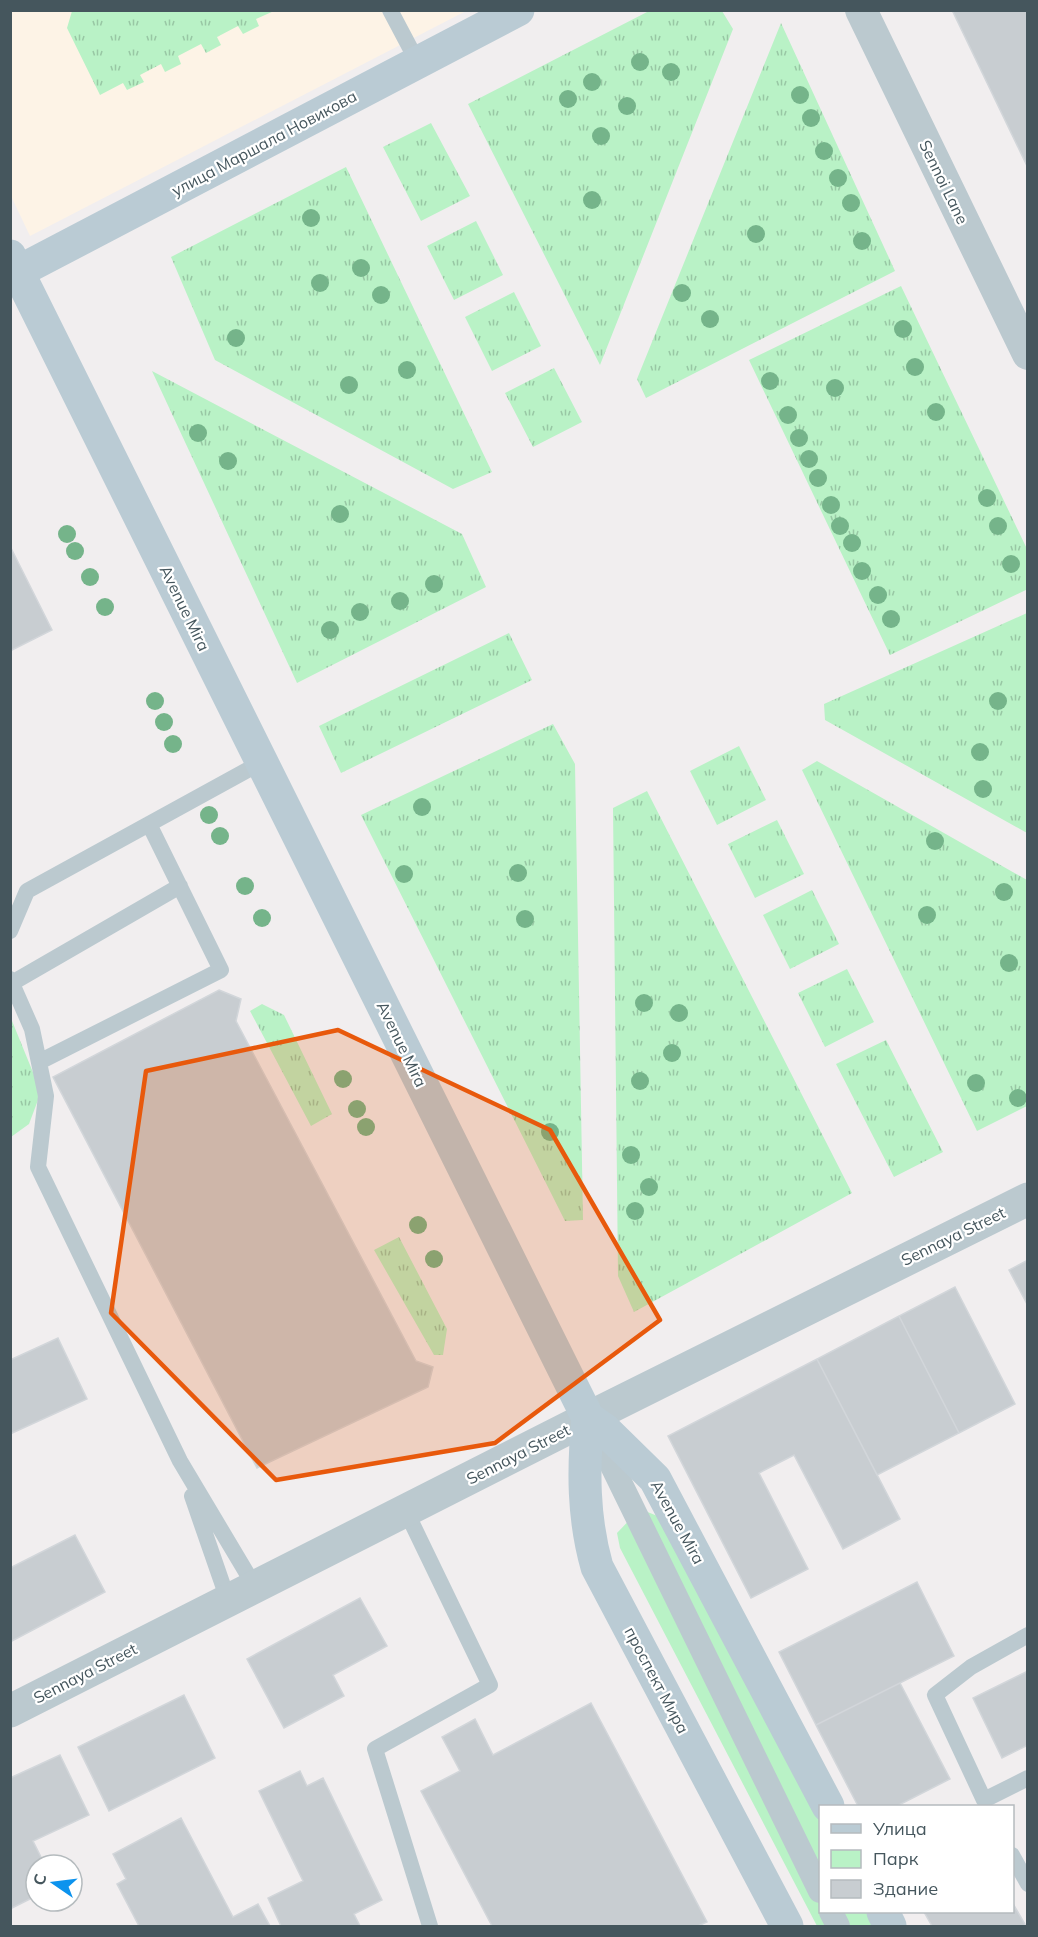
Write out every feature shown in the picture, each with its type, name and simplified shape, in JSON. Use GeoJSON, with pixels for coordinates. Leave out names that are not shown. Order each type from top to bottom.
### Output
{"type":"FeatureCollection","features":[{"type":"Feature","properties":{"kind":"main road","name":"улица Маршала Новикова"},"geometry":{"type":"LineString","coordinates":[[13,268],[518,10]]}},
{"type":"Feature","properties":{"kind":"main road","name":"Avenue Mira"},"geometry":{"type":"LineString","coordinates":[[13,268],[588,1418],[605,1430],[655,1479],[827,1805]]}},
{"type":"Feature","properties":{"kind":"main road","name":"проспект Мира"},"geometry":{"type":"LineString","coordinates":[[588,1418],[585,1497],[589,1537],[597,1567],[783,1925]]}},
{"type":"Feature","properties":{"kind":"street","name":"Sennoi Lane"},"geometry":{"type":"LineString","coordinates":[[861,10],[1028,354]]}},
{"type":"Feature","properties":{"kind":"street","name":"Sennaya Street"},"geometry":{"type":"LineString","coordinates":[[10,1711],[588,1418],[1028,1199]]}},
{"type":"Feature","properties":{"kind":"street"},"geometry":{"type":"LineString","coordinates":[[588,1418],[819,1889]]}},
{"type":"Feature","properties":{"kind":"lane"},"geometry":{"type":"LineString","coordinates":[[390,10],[417,62]]}},
{"type":"Feature","properties":{"kind":"lane"},"geometry":{"type":"LineString","coordinates":[[10,931],[27,891],[262,762]]}},
{"type":"Feature","properties":{"kind":"lane"},"geometry":{"type":"LineString","coordinates":[[39,1062],[221,970],[149,824]]}},
{"type":"Feature","properties":{"kind":"lane"},"geometry":{"type":"LineString","coordinates":[[180,886],[11,981],[32,1029],[46,1096],[38,1167],[242,1594]]}},
{"type":"Feature","properties":{"kind":"lane"},"geometry":{"type":"LineString","coordinates":[[180,1461],[242,1594]]}},
{"type":"Feature","properties":{"kind":"lane"},"geometry":{"type":"LineString","coordinates":[[406,1511],[490,1685],[375,1749],[430,1926]]}},
{"type":"Feature","properties":{"kind":"lane"},"geometry":{"type":"LineString","coordinates":[[1028,1635],[971,1667],[935,1695],[982,1804],[1028,1778]]}},
{"type":"Feature","properties":{"kind":"lane"},"geometry":{"type":"LineString","coordinates":[[1019,1862],[1028,1884]]}},
{"type":"Feature","properties":{"kind":"highlighted area"},"geometry":{"type":"Polygon","coordinates":[[[338,1030],[550,1130],[660,1320],[495,1443],[276,1480],[111,1313],[146,1071],[338,1030]]]}},
{"type":"Feature","properties":{"kind":"shaded area"},"geometry":{"type":"Polygon","coordinates":[[[11,11],[466,11],[30,236],[11,196],[11,11]]]}},
{"type":"Feature","properties":{"kind":"green space"},"geometry":{"type":"Polygon","coordinates":[[[274,10],[256,19],[259,26],[243,34],[238,26],[217,37],[221,45],[206,53],[201,44],[178,56],[181,64],[165,72],[161,64],[140,75],[144,82],[127,90],[123,83],[100,95],[67,28],[72,11],[274,10]]]}},
{"type":"Feature","properties":{"kind":"green space"},"geometry":{"type":"Polygon","coordinates":[[[649,11],[722,11],[733,29],[600,365],[468,104],[649,11]]]}},
{"type":"Feature","properties":{"kind":"green space"},"geometry":{"type":"Polygon","coordinates":[[[781,23],[895,271],[646,398],[637,379],[781,23]]]}},
{"type":"Feature","properties":{"kind":"green space"},"geometry":{"type":"Polygon","coordinates":[[[431,123],[470,196],[421,221],[383,147],[431,123]]]}},
{"type":"Feature","properties":{"kind":"green space"},"geometry":{"type":"Polygon","coordinates":[[[346,167],[492,472],[453,489],[215,360],[171,257],[346,167]]]}},
{"type":"Feature","properties":{"kind":"green space"},"geometry":{"type":"Polygon","coordinates":[[[476,221],[503,275],[454,300],[427,246],[476,221]]]}},
{"type":"Feature","properties":{"kind":"green space"},"geometry":{"type":"Polygon","coordinates":[[[901,286],[1027,549],[1028,589],[890,655],[749,360],[901,286]]]}},
{"type":"Feature","properties":{"kind":"green space"},"geometry":{"type":"Polygon","coordinates":[[[514,292],[541,346],[492,371],[465,317],[514,292]]]}},
{"type":"Feature","properties":{"kind":"green space"},"geometry":{"type":"Polygon","coordinates":[[[554,368],[582,422],[533,447],[505,393],[554,368]]]}},
{"type":"Feature","properties":{"kind":"green space"},"geometry":{"type":"Polygon","coordinates":[[[152,371],[462,534],[486,587],[297,683],[152,371]]]}},
{"type":"Feature","properties":{"kind":"green space"},"geometry":{"type":"Polygon","coordinates":[[[1027,613],[1027,833],[825,720],[824,704],[1027,613]]]}},
{"type":"Feature","properties":{"kind":"green space"},"geometry":{"type":"Polygon","coordinates":[[[509,633],[532,680],[341,773],[319,726],[509,633]]]}},
{"type":"Feature","properties":{"kind":"green space"},"geometry":{"type":"Polygon","coordinates":[[[553,724],[575,764],[583,1220],[565,1221],[361,815],[553,724]]]}},
{"type":"Feature","properties":{"kind":"green space"},"geometry":{"type":"Polygon","coordinates":[[[739,746],[766,800],[717,825],[690,771],[739,746]]]}},
{"type":"Feature","properties":{"kind":"green space"},"geometry":{"type":"Polygon","coordinates":[[[817,761],[1027,880],[1027,1106],[977,1131],[802,770],[817,761]]]}},
{"type":"Feature","properties":{"kind":"green space"},"geometry":{"type":"Polygon","coordinates":[[[647,791],[852,1193],[634,1312],[618,1276],[613,808],[647,791]]]}},
{"type":"Feature","properties":{"kind":"green space"},"geometry":{"type":"Polygon","coordinates":[[[777,820],[804,874],[755,898],[728,844],[777,820]]]}},
{"type":"Feature","properties":{"kind":"green space"},"geometry":{"type":"Polygon","coordinates":[[[812,890],[839,944],[790,969],[763,915],[812,890]]]}},
{"type":"Feature","properties":{"kind":"green space"},"geometry":{"type":"Polygon","coordinates":[[[847,969],[874,1022],[825,1047],[798,993],[847,969]]]}},
{"type":"Feature","properties":{"kind":"green space"},"geometry":{"type":"Polygon","coordinates":[[[262,1004],[284,1015],[332,1114],[311,1126],[250,1011],[262,1004]]]}},
{"type":"Feature","properties":{"kind":"green space"},"geometry":{"type":"Polygon","coordinates":[[[10,1016],[41,1092],[29,1124],[11,1137],[10,1016]]]}},
{"type":"Feature","properties":{"kind":"green space"},"geometry":{"type":"Polygon","coordinates":[[[886,1040],[943,1152],[894,1177],[836,1064],[886,1040]]]}},
{"type":"Feature","properties":{"kind":"green space"},"geometry":{"type":"Polygon","coordinates":[[[399,1237],[447,1329],[443,1355],[434,1355],[374,1250],[399,1237]]]}},
{"type":"Feature","properties":{"kind":"green space"},"geometry":{"type":"Polygon","coordinates":[[[640,1509],[665,1519],[819,1819],[819,1913],[868,1913],[875,1926],[817,1926],[620,1548],[617,1533],[640,1509]]]}},
{"type":"Feature","properties":{"kind":"building"},"geometry":{"type":"Polygon","coordinates":[[[952,10],[1028,10],[1028,168],[952,10]]]}},
{"type":"Feature","properties":{"kind":"building"},"geometry":{"type":"Polygon","coordinates":[[[10,546],[52,630],[10,651],[10,546]]]}},
{"type":"Feature","properties":{"kind":"building"},"geometry":{"type":"Polygon","coordinates":[[[219,990],[241,999],[236,1021],[416,1361],[433,1367],[428,1387],[257,1468],[53,1077],[219,990]]]}},
{"type":"Feature","properties":{"kind":"building"},"geometry":{"type":"Polygon","coordinates":[[[1028,1260],[1028,1306],[1009,1270],[1028,1260]]]}},
{"type":"Feature","properties":{"kind":"building"},"geometry":{"type":"Polygon","coordinates":[[[955,1287],[1015,1404],[959,1433],[899,1316],[955,1287]]]}},
{"type":"Feature","properties":{"kind":"building"},"geometry":{"type":"Polygon","coordinates":[[[899,1316],[959,1433],[877,1475],[817,1359],[899,1316]]]}},
{"type":"Feature","properties":{"kind":"building"},"geometry":{"type":"Polygon","coordinates":[[[58,1338],[87,1399],[10,1434],[10,1360],[58,1338]]]}},
{"type":"Feature","properties":{"kind":"building"},"geometry":{"type":"Polygon","coordinates":[[[817,1359],[900,1519],[843,1549],[794,1455],[759,1473],[808,1569],[751,1598],[668,1436],[817,1359]]]}},
{"type":"Feature","properties":{"kind":"building"},"geometry":{"type":"Polygon","coordinates":[[[75,1535],[105,1592],[10,1642],[10,1568],[75,1535]]]}},
{"type":"Feature","properties":{"kind":"building"},"geometry":{"type":"Polygon","coordinates":[[[917,1582],[954,1656],[816,1725],[779,1652],[917,1582]]]}},
{"type":"Feature","properties":{"kind":"building"},"geometry":{"type":"Polygon","coordinates":[[[360,1598],[387,1646],[333,1675],[344,1696],[284,1728],[247,1659],[360,1598]]]}},
{"type":"Feature","properties":{"kind":"building"},"geometry":{"type":"Polygon","coordinates":[[[1028,1671],[1028,1745],[1002,1758],[973,1698],[1028,1671]]]}},
{"type":"Feature","properties":{"kind":"building"},"geometry":{"type":"Polygon","coordinates":[[[900,1683],[950,1779],[899,1805],[857,1805],[816,1725],[900,1683]]]}},
{"type":"Feature","properties":{"kind":"building"},"geometry":{"type":"Polygon","coordinates":[[[184,1695],[215,1758],[109,1811],[78,1747],[184,1695]]]}},
{"type":"Feature","properties":{"kind":"building"},"geometry":{"type":"Polygon","coordinates":[[[591,1703],[707,1922],[698,1926],[492,1926],[421,1791],[460,1771],[442,1737],[475,1719],[493,1755],[591,1703]]]}},
{"type":"Feature","properties":{"kind":"building"},"geometry":{"type":"Polygon","coordinates":[[[60,1755],[89,1815],[33,1841],[39,1853],[24,1853],[24,1902],[10,1909],[10,1778],[60,1755]]]}},
{"type":"Feature","properties":{"kind":"building"},"geometry":{"type":"Polygon","coordinates":[[[300,1771],[307,1786],[323,1778],[382,1900],[354,1914],[360,1926],[281,1926],[268,1898],[303,1881],[259,1791],[300,1771]]]}},
{"type":"Feature","properties":{"kind":"building"},"geometry":{"type":"Polygon","coordinates":[[[181,1818],[233,1917],[258,1904],[270,1926],[139,1926],[117,1884],[126,1879],[113,1854],[181,1818]]]}},
{"type":"Feature","properties":{"kind":"building"},"geometry":{"type":"Polygon","coordinates":[[[1014,1905],[1026,1926],[932,1926],[925,1913],[1014,1913],[1014,1905]]]}}]}
